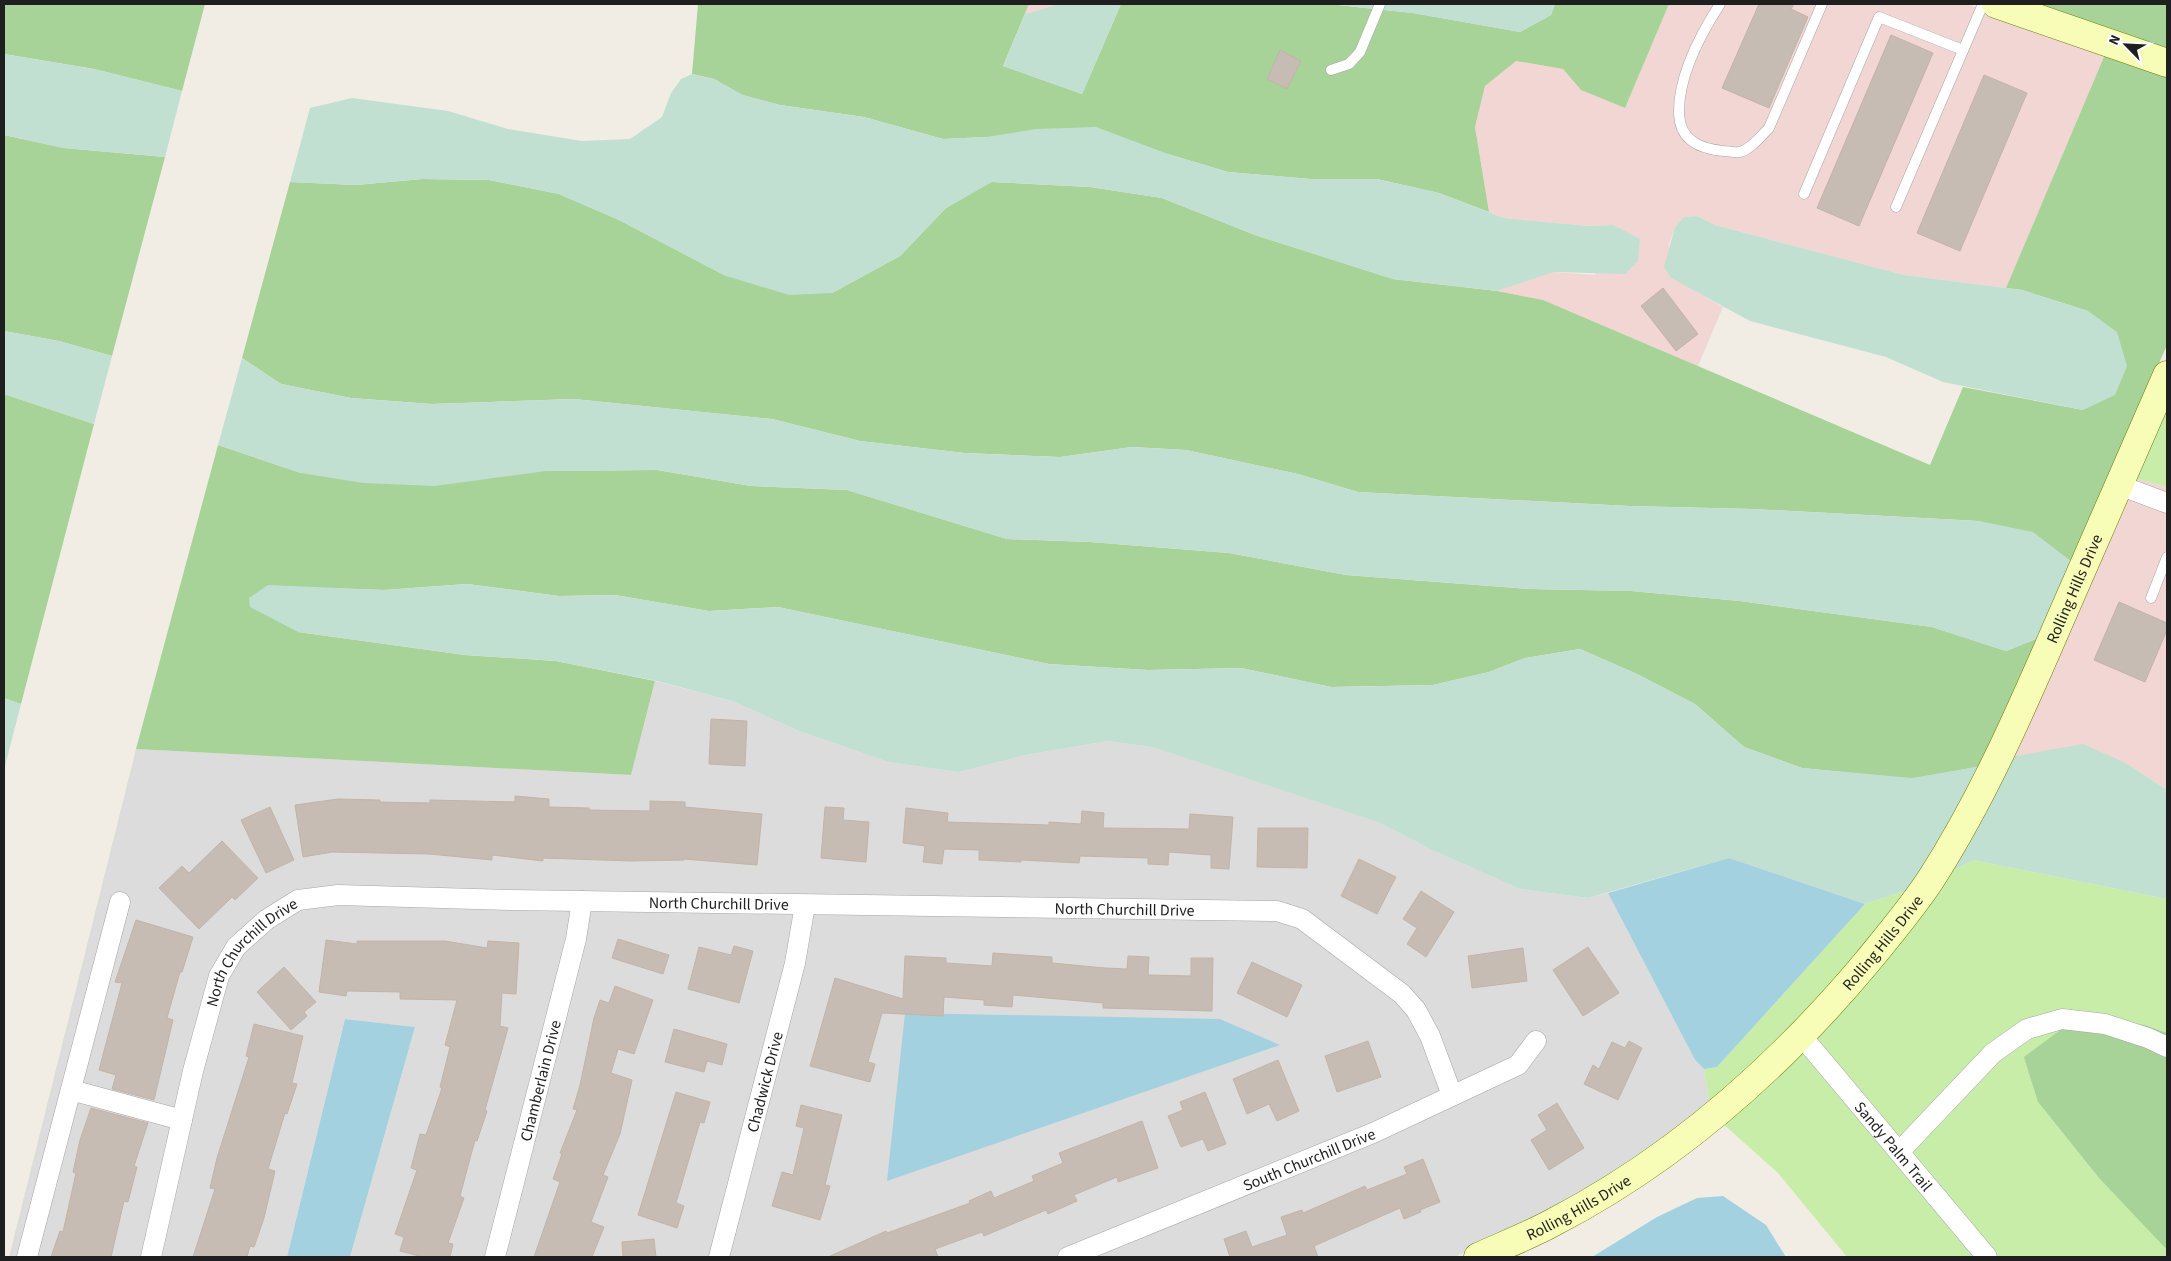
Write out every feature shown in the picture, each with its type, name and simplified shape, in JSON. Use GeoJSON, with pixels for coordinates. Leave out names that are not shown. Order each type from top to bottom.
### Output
{"type":"FeatureCollection","features":[{"type":"Feature","properties":{"kind":"street"},"geometry":{"type":"LineString","coordinates":[[1996,4],[2167,63]]}},
{"type":"Feature","properties":{"kind":"street","name":"Rolling Hills Drive"},"geometry":{"type":"LineString","coordinates":[[1478,1257],[1552,1223],[1645,1167],[1697,1129],[1752,1084],[1852,980],[1890,934],[1930,880],[1963,824],[2025,702],[2167,375]]}},
{"type":"Feature","properties":{"kind":"street"},"geometry":{"type":"LineString","coordinates":[[2119,485],[2167,503]]}},
{"type":"Feature","properties":{"kind":"street","name":"North Churchill Drive"},"geometry":{"type":"LineString","coordinates":[[152,1257],[182,1120],[219,976],[236,947],[266,920],[298,900],[338,894],[582,902],[1277,910],[1302,919],[1402,994],[1416,1010],[1430,1036],[1452,1095]]}},
{"type":"Feature","properties":{"kind":"street"},"geometry":{"type":"LineString","coordinates":[[27,1257],[120,902]]}},
{"type":"Feature","properties":{"kind":"street","name":"Chamberlain Drive"},"geometry":{"type":"LineString","coordinates":[[495,1257],[576,939],[582,902]]}},
{"type":"Feature","properties":{"kind":"street","name":"Chadwick Drive"},"geometry":{"type":"LineString","coordinates":[[719,1257],[795,963],[805,905]]}},
{"type":"Feature","properties":{"kind":"street"},"geometry":{"type":"LineString","coordinates":[[1899,1152],[1993,1054],[2027,1029],[2062,1019],[2096,1023],[2148,1038],[2167,1047]]}},
{"type":"Feature","properties":{"kind":"street","name":"Sandy Palm Trail"},"geometry":{"type":"LineString","coordinates":[[1800,1034],[1987,1257]]}},
{"type":"Feature","properties":{"kind":"street","name":"South Churchill Drive"},"geometry":{"type":"LineString","coordinates":[[1068,1257],[1372,1133],[1518,1066],[1536,1041]]}},
{"type":"Feature","properties":{"kind":"street"},"geometry":{"type":"LineString","coordinates":[[71,1090],[182,1120]]}},
{"type":"Feature","properties":{"kind":"lane"},"geometry":{"type":"LineString","coordinates":[[1331,70],[1349,64],[1360,52],[1380,4]]}},
{"type":"Feature","properties":{"kind":"lane"},"geometry":{"type":"LineString","coordinates":[[1720,4],[1706,26],[1689,64],[1681,92],[1679,116],[1684,132],[1692,143],[1713,150],[1740,152],[1756,142],[1769,128],[1822,4]]}},
{"type":"Feature","properties":{"kind":"lane"},"geometry":{"type":"LineString","coordinates":[[1896,207],[1983,4]]}},
{"type":"Feature","properties":{"kind":"lane"},"geometry":{"type":"LineString","coordinates":[[1804,194],[1879,16],[1963,50]]}},
{"type":"Feature","properties":{"kind":"lane"},"geometry":{"type":"LineString","coordinates":[[2151,598],[2167,557]]}},
{"type":"Feature","properties":{"kind":"shaded area"},"geometry":{"type":"Polygon","coordinates":[[[1029,4],[1059,4],[1025,14],[1029,4]]]}},
{"type":"Feature","properties":{"kind":"shaded area"},"geometry":{"type":"Polygon","coordinates":[[[1669,4],[1967,4],[2106,52],[2006,288],[1904,275],[1715,225],[1697,216],[1684,217],[1675,227],[1669,244],[1672,278],[1723,307],[1698,366],[1543,300],[1497,291],[1554,272],[1595,275],[1613,225],[1589,226],[1504,218],[1489,212],[1475,127],[1485,86],[1515,61],[1563,69],[1581,90],[1625,108],[1669,4]]]}},
{"type":"Feature","properties":{"kind":"shaded area"},"geometry":{"type":"Polygon","coordinates":[[[2134,478],[2167,487],[2167,790],[2126,763],[2010,757],[2134,478]]]}},
{"type":"Feature","properties":{"kind":"shaded area"},"geometry":{"type":"Polygon","coordinates":[[[655,681],[732,701],[799,731],[888,762],[959,772],[1026,755],[1108,741],[1152,747],[1380,823],[1432,850],[1520,889],[1588,898],[1608,893],[1695,1060],[1704,1069],[1710,1105],[1638,1159],[1547,1215],[1454,1257],[350,1257],[415,1027],[345,1019],[287,1257],[9,1257],[136,749],[631,775],[655,681]],[[1220,1019],[887,1180],[1279,1045],[1220,1019]]]}},
{"type":"Feature","properties":{"kind":"green space"},"geometry":{"type":"Polygon","coordinates":[[[4,4],[205,4],[182,91],[94,69],[4,54],[4,4]]]}},
{"type":"Feature","properties":{"kind":"green space"},"geometry":{"type":"Polygon","coordinates":[[[698,4],[1029,4],[1003,66],[1082,94],[1121,4],[1328,4],[1413,13],[1520,32],[1551,15],[1555,4],[1669,4],[1625,108],[1581,90],[1563,69],[1516,61],[1485,86],[1475,127],[1489,212],[1439,193],[1377,179],[1310,179],[1228,172],[1168,154],[986,137],[943,139],[864,117],[780,105],[742,95],[714,79],[692,74],[698,4]]]}},
{"type":"Feature","properties":{"kind":"green space"},"geometry":{"type":"Polygon","coordinates":[[[1059,4],[1121,4],[1082,94],[1003,66],[1025,14],[1059,4]]]}},
{"type":"Feature","properties":{"kind":"green space"},"geometry":{"type":"Polygon","coordinates":[[[1328,4],[1555,4],[1551,15],[1520,32],[1413,13],[1328,4]]]}},
{"type":"Feature","properties":{"kind":"green space"},"geometry":{"type":"Polygon","coordinates":[[[2024,4],[2167,4],[2167,53],[2024,4]]]}},
{"type":"Feature","properties":{"kind":"green space"},"geometry":{"type":"Polygon","coordinates":[[[2106,52],[2167,73],[2167,345],[2071,562],[1979,521],[1358,492],[1298,474],[1186,450],[1132,447],[1060,457],[965,453],[860,441],[772,419],[574,399],[432,404],[351,398],[281,384],[242,358],[290,182],[356,185],[422,179],[489,180],[559,194],[619,220],[726,276],[832,293],[900,256],[946,208],[991,182],[1090,187],[1162,198],[1255,235],[1393,279],[1497,291],[1543,300],[1930,465],[1963,387],[2083,410],[2088,311],[2022,290],[2006,288],[2106,52]]]}},
{"type":"Feature","properties":{"kind":"green space"},"geometry":{"type":"Polygon","coordinates":[[[4,54],[94,69],[182,91],[165,157],[63,148],[4,135],[4,54]]]}},
{"type":"Feature","properties":{"kind":"green space"},"geometry":{"type":"Polygon","coordinates":[[[692,74],[714,79],[743,95],[780,105],[864,117],[943,139],[986,137],[1036,129],[1096,127],[1168,154],[1228,172],[1310,179],[1377,179],[1439,193],[1504,218],[1589,226],[1613,225],[1640,239],[1638,261],[1625,274],[1554,272],[1497,291],[1393,279],[1255,235],[1162,198],[1090,187],[992,182],[946,208],[900,256],[832,293],[789,295],[726,276],[619,220],[559,194],[489,180],[422,179],[356,185],[290,182],[310,108],[352,98],[448,111],[508,129],[582,141],[630,139],[662,117],[671,93],[681,79],[692,74]]]}},
{"type":"Feature","properties":{"kind":"green space"},"geometry":{"type":"Polygon","coordinates":[[[4,135],[64,148],[165,157],[112,356],[59,341],[4,331],[4,135]]]}},
{"type":"Feature","properties":{"kind":"green space"},"geometry":{"type":"Polygon","coordinates":[[[1697,216],[1715,225],[1904,275],[2022,290],[2088,311],[2117,332],[2127,366],[2115,395],[2083,410],[1943,382],[1886,357],[1750,321],[1671,278],[1664,267],[1675,227],[1684,217],[1697,216]]]}},
{"type":"Feature","properties":{"kind":"green space"},"geometry":{"type":"Polygon","coordinates":[[[4,331],[59,341],[112,356],[94,424],[4,394],[4,331]]]}},
{"type":"Feature","properties":{"kind":"green space"},"geometry":{"type":"Polygon","coordinates":[[[242,358],[281,384],[351,398],[432,404],[574,399],[772,419],[860,441],[965,453],[1060,457],[1132,447],[1186,450],[1298,474],[1358,492],[1979,521],[2033,532],[2071,561],[2041,637],[2006,651],[1932,627],[1740,601],[1631,591],[1530,589],[1346,575],[1229,553],[1090,542],[1007,539],[847,490],[751,486],[657,470],[546,471],[435,486],[363,483],[301,473],[218,445],[242,358]]]}},
{"type":"Feature","properties":{"kind":"green space"},"geometry":{"type":"Polygon","coordinates":[[[4,394],[94,424],[21,704],[4,698],[4,394]]]}},
{"type":"Feature","properties":{"kind":"green space"},"geometry":{"type":"Polygon","coordinates":[[[2167,402],[2167,487],[2134,478],[2167,402]]]}},
{"type":"Feature","properties":{"kind":"green space"},"geometry":{"type":"Polygon","coordinates":[[[218,445],[301,473],[657,470],[751,486],[847,490],[1007,539],[1090,542],[1229,553],[1346,575],[1530,589],[1631,591],[1740,601],[1932,627],[2006,651],[2041,637],[1982,766],[1912,779],[1802,768],[1744,747],[1695,704],[1637,674],[1580,649],[1525,658],[1489,672],[1433,685],[1331,687],[1241,668],[1148,670],[1049,664],[778,607],[709,611],[615,595],[559,596],[467,584],[384,590],[322,588],[298,632],[465,655],[556,661],[655,681],[631,775],[136,749],[218,445]]]}},
{"type":"Feature","properties":{"kind":"green space"},"geometry":{"type":"Polygon","coordinates":[[[467,584],[559,596],[615,595],[709,611],[778,607],[1049,664],[1148,670],[1241,668],[1331,687],[1433,685],[1489,672],[1525,658],[1580,649],[1637,674],[1695,704],[1744,747],[1802,768],[1912,778],[1982,766],[1910,889],[1865,904],[1729,858],[1588,898],[1520,889],[1432,850],[1380,823],[1152,747],[1108,741],[1026,755],[959,772],[888,762],[799,731],[732,701],[657,681],[556,661],[465,655],[298,632],[250,607],[249,598],[268,585],[384,590],[467,584]]]}},
{"type":"Feature","properties":{"kind":"green space"},"geometry":{"type":"Polygon","coordinates":[[[4,698],[21,704],[4,770],[4,698]]]}},
{"type":"Feature","properties":{"kind":"green space"},"geometry":{"type":"Polygon","coordinates":[[[2083,744],[2126,763],[2167,790],[2167,899],[1973,860],[1946,874],[2010,757],[2083,744]]]}},
{"type":"Feature","properties":{"kind":"green space"},"geometry":{"type":"Polygon","coordinates":[[[1973,860],[2167,899],[2167,1033],[2145,1025],[2038,1102],[2099,1178],[2167,1250],[2167,1257],[1847,1257],[1778,1173],[1721,1122],[1946,874],[1973,860]]]}},
{"type":"Feature","properties":{"kind":"green space"},"geometry":{"type":"Polygon","coordinates":[[[1910,889],[1813,1007],[1710,1105],[1704,1069],[1717,1067],[1865,904],[1910,889]]]}},
{"type":"Feature","properties":{"kind":"green space"},"geometry":{"type":"Polygon","coordinates":[[[2078,1017],[2145,1025],[2167,1033],[2167,1250],[2099,1178],[2038,1102],[2024,1057],[2078,1017]]]}},
{"type":"Feature","properties":{"kind":"water"},"geometry":{"type":"Polygon","coordinates":[[[1729,858],[1865,904],[1717,1067],[1704,1069],[1695,1060],[1608,893],[1729,858]]]}},
{"type":"Feature","properties":{"kind":"water"},"geometry":{"type":"Polygon","coordinates":[[[905,1013],[1220,1019],[1280,1045],[887,1181],[905,1013]]]}},
{"type":"Feature","properties":{"kind":"water"},"geometry":{"type":"Polygon","coordinates":[[[345,1019],[415,1027],[350,1257],[287,1257],[345,1019]]]}},
{"type":"Feature","properties":{"kind":"water"},"geometry":{"type":"Polygon","coordinates":[[[1723,1196],[1766,1225],[1786,1257],[1592,1257],[1657,1217],[1697,1198],[1723,1196]]]}},
{"type":"Feature","properties":{"kind":"building"},"geometry":{"type":"Polygon","coordinates":[[[1759,4],[1794,4],[1791,9],[1808,17],[1769,108],[1722,88],[1759,4]]]}},
{"type":"Feature","properties":{"kind":"building"},"geometry":{"type":"Polygon","coordinates":[[[1891,35],[1933,53],[1859,226],[1817,208],[1891,35]]]}},
{"type":"Feature","properties":{"kind":"building"},"geometry":{"type":"Polygon","coordinates":[[[1280,50],[1301,61],[1287,89],[1267,79],[1280,50]]]}},
{"type":"Feature","properties":{"kind":"building"},"geometry":{"type":"Polygon","coordinates":[[[1984,75],[2027,93],[1960,251],[1917,233],[1984,75]]]}},
{"type":"Feature","properties":{"kind":"building"},"geometry":{"type":"Polygon","coordinates":[[[1663,288],[1698,334],[1676,351],[1641,306],[1663,288]]]}},
{"type":"Feature","properties":{"kind":"building"},"geometry":{"type":"Polygon","coordinates":[[[2119,602],[2167,623],[2167,630],[2145,682],[2094,660],[2119,602]]]}},
{"type":"Feature","properties":{"kind":"building"},"geometry":{"type":"Polygon","coordinates":[[[711,719],[747,721],[745,766],[709,764],[711,719]]]}},
{"type":"Feature","properties":{"kind":"building"},"geometry":{"type":"Polygon","coordinates":[[[515,796],[549,799],[549,807],[589,808],[589,810],[650,811],[650,801],[685,802],[685,807],[762,814],[757,865],[684,859],[631,861],[543,858],[543,861],[492,855],[492,860],[429,854],[332,852],[303,857],[295,805],[338,799],[430,803],[430,800],[515,802],[515,796]]]}},
{"type":"Feature","properties":{"kind":"building"},"geometry":{"type":"Polygon","coordinates":[[[270,807],[294,860],[266,873],[241,820],[270,807]]]}},
{"type":"Feature","properties":{"kind":"building"},"geometry":{"type":"Polygon","coordinates":[[[825,807],[844,808],[843,820],[869,822],[866,862],[821,858],[825,807]]]}},
{"type":"Feature","properties":{"kind":"building"},"geometry":{"type":"Polygon","coordinates":[[[906,808],[948,813],[947,822],[1049,825],[1049,822],[1081,824],[1082,811],[1104,813],[1103,828],[1189,829],[1190,814],[1233,817],[1229,869],[1211,868],[1211,855],[1169,852],[1168,865],[1148,864],[1148,858],[1080,856],[1079,863],[979,860],[979,850],[944,849],[942,864],[923,862],[925,846],[903,843],[906,808]]]}},
{"type":"Feature","properties":{"kind":"building"},"geometry":{"type":"Polygon","coordinates":[[[1258,828],[1308,828],[1307,868],[1257,867],[1258,828]]]}},
{"type":"Feature","properties":{"kind":"building"},"geometry":{"type":"Polygon","coordinates":[[[222,841],[258,878],[235,900],[232,897],[199,929],[159,888],[182,866],[189,873],[222,841]]]}},
{"type":"Feature","properties":{"kind":"building"},"geometry":{"type":"Polygon","coordinates":[[[1359,859],[1396,877],[1377,914],[1341,896],[1359,859]]]}},
{"type":"Feature","properties":{"kind":"building"},"geometry":{"type":"Polygon","coordinates":[[[1421,891],[1454,912],[1426,957],[1407,944],[1417,928],[1403,919],[1421,891]]]}},
{"type":"Feature","properties":{"kind":"building"},"geometry":{"type":"Polygon","coordinates":[[[136,920],[193,937],[182,972],[180,972],[167,1018],[173,1020],[154,1100],[112,1089],[116,1075],[99,1070],[122,983],[115,982],[136,920]]]}},
{"type":"Feature","properties":{"kind":"building"},"geometry":{"type":"Polygon","coordinates":[[[618,939],[669,955],[663,974],[612,958],[618,939]]]}},
{"type":"Feature","properties":{"kind":"building"},"geometry":{"type":"Polygon","coordinates":[[[326,940],[357,944],[357,941],[445,941],[487,948],[488,941],[519,943],[516,994],[502,993],[500,1026],[508,1028],[485,1110],[487,1111],[477,1141],[475,1140],[460,1196],[464,1198],[448,1243],[453,1244],[450,1257],[423,1257],[400,1251],[404,1237],[395,1234],[417,1170],[411,1168],[420,1134],[426,1135],[442,1088],[440,1087],[450,1047],[445,1045],[457,1000],[400,999],[400,992],[347,991],[346,996],[319,992],[326,940]]]}},
{"type":"Feature","properties":{"kind":"building"},"geometry":{"type":"Polygon","coordinates":[[[734,946],[753,951],[739,1003],[688,989],[699,947],[731,955],[734,946]]]}},
{"type":"Feature","properties":{"kind":"building"},"geometry":{"type":"Polygon","coordinates":[[[1588,947],[1619,993],[1583,1016],[1553,970],[1588,947]]]}},
{"type":"Feature","properties":{"kind":"building"},"geometry":{"type":"Polygon","coordinates":[[[1523,948],[1527,981],[1472,988],[1468,956],[1523,948]]]}},
{"type":"Feature","properties":{"kind":"building"},"geometry":{"type":"Polygon","coordinates":[[[993,953],[1052,957],[1052,963],[1127,969],[1128,956],[1149,957],[1148,975],[1191,976],[1191,958],[1213,958],[1212,1011],[1103,1008],[1103,1003],[1013,995],[1012,1007],[984,1005],[984,1000],[944,997],[943,1016],[882,1013],[868,1062],[875,1064],[870,1082],[810,1066],[835,978],[903,999],[905,956],[946,958],[946,963],[992,966],[993,953]]]}},
{"type":"Feature","properties":{"kind":"building"},"geometry":{"type":"Polygon","coordinates":[[[1252,962],[1302,985],[1287,1017],[1237,993],[1252,962]]]}},
{"type":"Feature","properties":{"kind":"building"},"geometry":{"type":"Polygon","coordinates":[[[284,967],[316,1002],[304,1012],[307,1016],[291,1030],[257,992],[284,967]]]}},
{"type":"Feature","properties":{"kind":"building"},"geometry":{"type":"Polygon","coordinates":[[[615,986],[653,1000],[634,1054],[618,1049],[611,1073],[632,1080],[620,1134],[603,1175],[608,1177],[591,1222],[604,1227],[592,1257],[534,1257],[560,1182],[553,1179],[562,1154],[560,1153],[577,1110],[573,1109],[594,1018],[600,1000],[609,1003],[615,986]]]}},
{"type":"Feature","properties":{"kind":"building"},"geometry":{"type":"Polygon","coordinates":[[[254,1024],[303,1036],[292,1083],[297,1084],[287,1114],[285,1113],[268,1169],[275,1171],[264,1218],[254,1247],[250,1246],[247,1257],[193,1257],[215,1189],[210,1188],[217,1158],[249,1057],[246,1056],[254,1024]]]}},
{"type":"Feature","properties":{"kind":"building"},"geometry":{"type":"Polygon","coordinates":[[[674,1029],[727,1044],[722,1065],[707,1061],[704,1072],[665,1062],[674,1029]]]}},
{"type":"Feature","properties":{"kind":"building"},"geometry":{"type":"Polygon","coordinates":[[[1368,1041],[1381,1077],[1337,1092],[1325,1056],[1368,1041]]]}},
{"type":"Feature","properties":{"kind":"building"},"geometry":{"type":"Polygon","coordinates":[[[1629,1041],[1642,1048],[1618,1100],[1584,1084],[1593,1065],[1599,1069],[1612,1042],[1625,1048],[1629,1041]]]}},
{"type":"Feature","properties":{"kind":"building"},"geometry":{"type":"Polygon","coordinates":[[[1278,1060],[1299,1111],[1277,1121],[1269,1104],[1247,1114],[1233,1079],[1278,1060]]]}},
{"type":"Feature","properties":{"kind":"building"},"geometry":{"type":"Polygon","coordinates":[[[676,1092],[710,1102],[704,1123],[700,1122],[676,1203],[684,1206],[677,1228],[638,1215],[676,1092]]]}},
{"type":"Feature","properties":{"kind":"building"},"geometry":{"type":"Polygon","coordinates":[[[1205,1092],[1226,1144],[1208,1151],[1203,1139],[1181,1147],[1168,1116],[1183,1110],[1180,1102],[1205,1092]]]}},
{"type":"Feature","properties":{"kind":"building"},"geometry":{"type":"Polygon","coordinates":[[[1557,1103],[1584,1148],[1549,1170],[1531,1140],[1547,1130],[1538,1115],[1557,1103]]]}},
{"type":"Feature","properties":{"kind":"building"},"geometry":{"type":"Polygon","coordinates":[[[801,1105],[842,1115],[825,1185],[830,1186],[820,1220],[772,1206],[782,1172],[793,1175],[804,1128],[796,1126],[801,1105]]]}},
{"type":"Feature","properties":{"kind":"building"},"geometry":{"type":"Polygon","coordinates":[[[91,1108],[148,1123],[134,1166],[137,1167],[128,1202],[124,1201],[111,1257],[51,1257],[60,1231],[63,1232],[76,1173],[73,1172],[80,1140],[91,1108]]]}},
{"type":"Feature","properties":{"kind":"building"},"geometry":{"type":"Polygon","coordinates":[[[1142,1121],[1158,1168],[1118,1182],[1117,1177],[1074,1195],[1077,1201],[1048,1214],[1046,1210],[984,1236],[982,1232],[935,1249],[938,1257],[828,1257],[886,1231],[887,1233],[970,1203],[969,1201],[991,1191],[994,1198],[1034,1181],[1032,1176],[1063,1163],[1059,1153],[1142,1121]]]}},
{"type":"Feature","properties":{"kind":"building"},"geometry":{"type":"Polygon","coordinates":[[[1423,1159],[1440,1202],[1420,1210],[1421,1212],[1404,1219],[1400,1208],[1314,1246],[1318,1257],[1230,1257],[1224,1239],[1246,1231],[1252,1247],[1287,1235],[1281,1217],[1302,1210],[1303,1213],[1365,1186],[1367,1190],[1407,1174],[1404,1167],[1423,1159]]]}},
{"type":"Feature","properties":{"kind":"building"},"geometry":{"type":"Polygon","coordinates":[[[654,1239],[656,1257],[623,1257],[622,1242],[654,1239]]]}}]}
